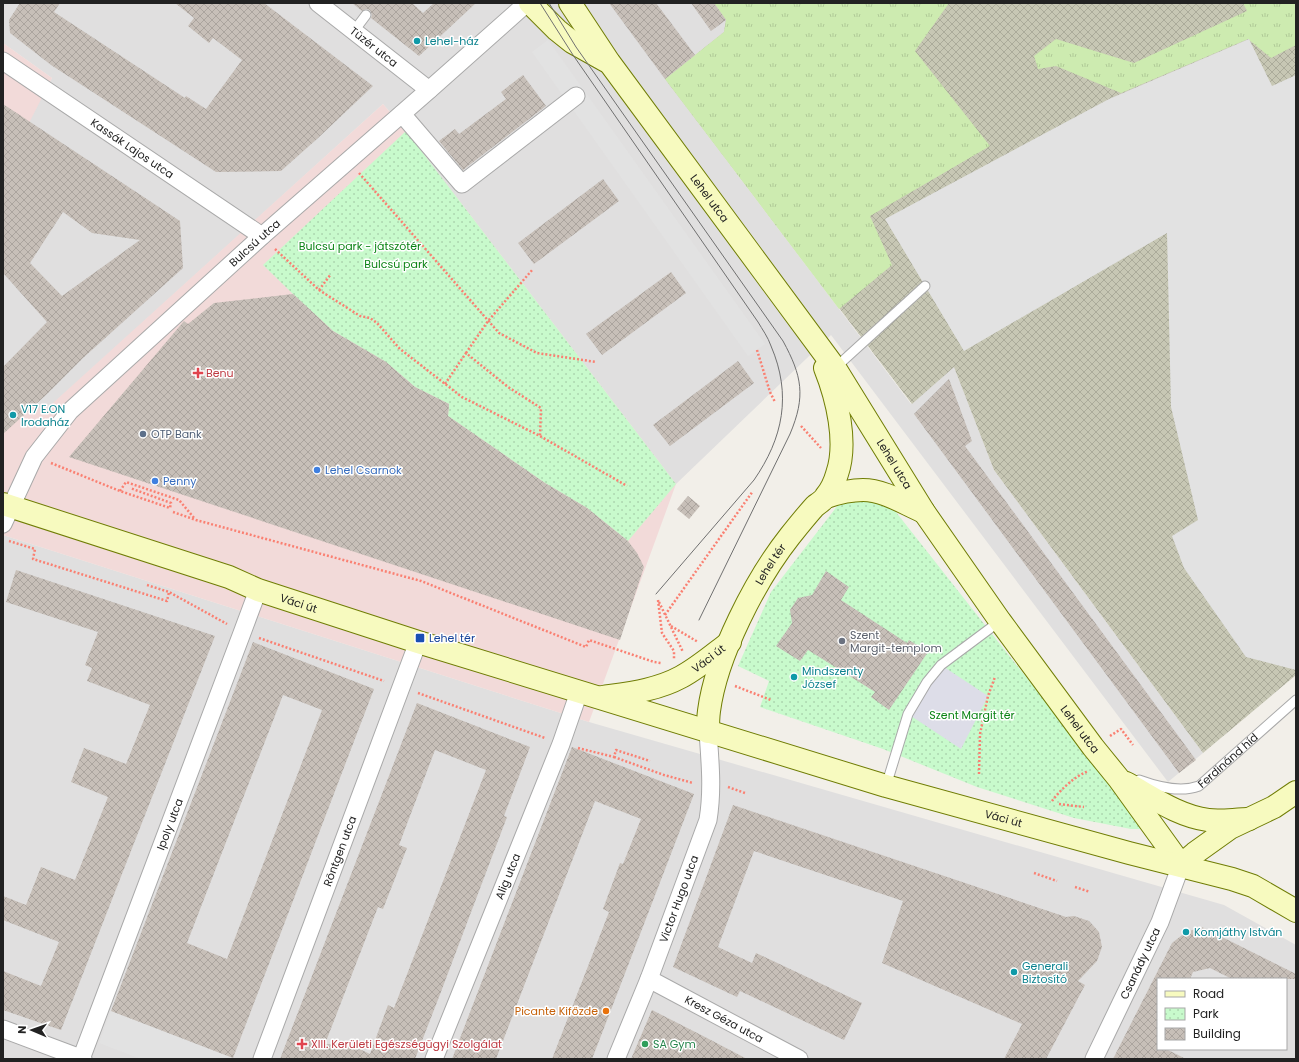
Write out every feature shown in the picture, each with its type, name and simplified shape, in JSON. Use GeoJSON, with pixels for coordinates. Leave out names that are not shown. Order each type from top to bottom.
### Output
{"type":"FeatureCollection","features":[{"type":"Feature","properties":{"kind":"main road","name":"Lehel utca"},"geometry":{"type":"LineString","coordinates":[[528,3],[572,42],[609,62]]}},
{"type":"Feature","properties":{"kind":"main road","name":"Lehel utca"},"geometry":{"type":"LineString","coordinates":[[570,3],[609,62],[836,368],[924,512],[1000,621],[1119,779],[1181,865]]}},
{"type":"Feature","properties":{"kind":"main road","name":"Lehel tér"},"geometry":{"type":"LineString","coordinates":[[730,642],[753,593],[772,562],[790,537],[816,506],[826,497],[837,474],[841,440],[839,415],[833,387],[813,337]]}},
{"type":"Feature","properties":{"kind":"main road","name":"Lehel tér"},"geometry":{"type":"LineString","coordinates":[[826,497],[845,491],[864,490],[880,493],[924,512]]}},
{"type":"Feature","properties":{"kind":"main road","name":"Váci út"},"geometry":{"type":"LineString","coordinates":[[6,512],[229,576],[258,590],[418,642],[886,786],[1129,853],[1232,879],[1253,886],[1296,911]]}},
{"type":"Feature","properties":{"kind":"main road","name":"Váci út"},"geometry":{"type":"LineString","coordinates":[[588,695],[645,691],[672,682],[682,677],[730,642]]}},
{"type":"Feature","properties":{"kind":"main road","name":"Váci út"},"geometry":{"type":"LineString","coordinates":[[708,732],[709,711],[716,678],[730,642]]}},
{"type":"Feature","properties":{"kind":"main road"},"geometry":{"type":"LineString","coordinates":[[1119,779],[1174,810],[1191,817],[1210,820],[1249,819]]}},
{"type":"Feature","properties":{"kind":"main road"},"geometry":{"type":"LineString","coordinates":[[1181,865],[1230,828],[1274,806],[1296,792]]}},
{"type":"Feature","properties":{"kind":"street","name":"Tüzér utca"},"geometry":{"type":"LineString","coordinates":[[318,3],[429,90]]}},
{"type":"Feature","properties":{"kind":"street","name":"Bulcsú utca"},"geometry":{"type":"LineString","coordinates":[[6,512],[34,457],[70,411],[262,236],[528,3]]}},
{"type":"Feature","properties":{"kind":"street","name":"Kassák Lajos utca"},"geometry":{"type":"LineString","coordinates":[[3,61],[262,236]]}},
{"type":"Feature","properties":{"kind":"street"},"geometry":{"type":"LineString","coordinates":[[402,114],[462,184],[576,96]]}},
{"type":"Feature","properties":{"kind":"street","name":"Ipoly utca"},"geometry":{"type":"LineString","coordinates":[[82,1059],[258,590]]}},
{"type":"Feature","properties":{"kind":"street","name":"Röntgen utca"},"geometry":{"type":"LineString","coordinates":[[262,1059],[418,642]]}},
{"type":"Feature","properties":{"kind":"street","name":"Alig utca"},"geometry":{"type":"LineString","coordinates":[[434,1059],[561,744],[588,695]]}},
{"type":"Feature","properties":{"kind":"street","name":"Victor Hugo utca"},"geometry":{"type":"LineString","coordinates":[[616,1059],[649,979],[708,820],[711,802],[719,787],[708,732]]}},
{"type":"Feature","properties":{"kind":"street","name":"Csanády utca"},"geometry":{"type":"LineString","coordinates":[[1094,1059],[1160,922],[1181,865]]}},
{"type":"Feature","properties":{"kind":"street","name":"Kresz Géza utca"},"geometry":{"type":"LineString","coordinates":[[649,979],[799,1059]]}},
{"type":"Feature","properties":{"kind":"street"},"geometry":{"type":"LineString","coordinates":[[3,1029],[82,1059]]}},
{"type":"Feature","properties":{"kind":"lane"},"geometry":{"type":"LineString","coordinates":[[354,31],[366,15]]}},
{"type":"Feature","properties":{"kind":"lane"},"geometry":{"type":"LineString","coordinates":[[836,368],[925,286]]}},
{"type":"Feature","properties":{"kind":"lane"},"geometry":{"type":"LineString","coordinates":[[886,786],[908,714],[927,682],[941,665],[1000,621]]}},
{"type":"Feature","properties":{"kind":"lane","name":"Ferdinánd híd"},"geometry":{"type":"LineString","coordinates":[[1119,779],[1137,780],[1172,788],[1184,789],[1199,786],[1296,700]]}},
{"type":"Feature","properties":{"kind":"path"},"geometry":{"type":"LineString","coordinates":[[348,161],[499,333],[537,353],[596,362]]}},
{"type":"Feature","properties":{"kind":"path"},"geometry":{"type":"LineString","coordinates":[[262,236],[319,290],[360,316],[370,318],[377,323],[400,349],[462,397],[540,436],[628,486]]}},
{"type":"Feature","properties":{"kind":"path"},"geometry":{"type":"LineString","coordinates":[[445,384],[488,321],[533,269]]}},
{"type":"Feature","properties":{"kind":"path"},"geometry":{"type":"LineString","coordinates":[[319,290],[331,274]]}},
{"type":"Feature","properties":{"kind":"path"},"geometry":{"type":"LineString","coordinates":[[757,350],[770,392],[775,402]]}},
{"type":"Feature","properties":{"kind":"path"},"geometry":{"type":"LineString","coordinates":[[466,354],[508,387],[541,408],[540,436]]}},
{"type":"Feature","properties":{"kind":"path"},"geometry":{"type":"LineString","coordinates":[[801,426],[822,449]]}},
{"type":"Feature","properties":{"kind":"path"},"geometry":{"type":"LineString","coordinates":[[34,457],[120,491],[170,508],[171,503],[130,488]]}},
{"type":"Feature","properties":{"kind":"path"},"geometry":{"type":"LineString","coordinates":[[120,491],[126,482],[179,500],[196,520]]}},
{"type":"Feature","properties":{"kind":"path"},"geometry":{"type":"LineString","coordinates":[[665,615],[753,491]]}},
{"type":"Feature","properties":{"kind":"path"},"geometry":{"type":"LineString","coordinates":[[173,512],[196,520],[421,581],[586,647],[589,640],[654,662],[665,664]]}},
{"type":"Feature","properties":{"kind":"path"},"geometry":{"type":"LineString","coordinates":[[3,539],[35,549],[33,559],[40,562],[166,601],[169,592]]}},
{"type":"Feature","properties":{"kind":"path"},"geometry":{"type":"LineString","coordinates":[[147,585],[169,592],[242,633],[401,687],[561,744],[614,758],[664,775],[746,793]]}},
{"type":"Feature","properties":{"kind":"path"},"geometry":{"type":"LineString","coordinates":[[672,662],[674,658],[674,651],[662,632],[658,600],[683,652]]}},
{"type":"Feature","properties":{"kind":"path"},"geometry":{"type":"LineString","coordinates":[[671,626],[700,644]]}},
{"type":"Feature","properties":{"kind":"path"},"geometry":{"type":"LineString","coordinates":[[979,774],[980,734],[988,696],[995,677]]}},
{"type":"Feature","properties":{"kind":"path"},"geometry":{"type":"LineString","coordinates":[[733,685],[771,700]]}},
{"type":"Feature","properties":{"kind":"path"},"geometry":{"type":"LineString","coordinates":[[1120,729],[1133,745]]}},
{"type":"Feature","properties":{"kind":"path"},"geometry":{"type":"LineString","coordinates":[[614,758],[616,750],[650,761]]}},
{"type":"Feature","properties":{"kind":"path"},"geometry":{"type":"LineString","coordinates":[[1052,801],[1059,792],[1078,775],[1106,762]]}},
{"type":"Feature","properties":{"kind":"path"},"geometry":{"type":"LineString","coordinates":[[1059,804],[1084,807]]}},
{"type":"Feature","properties":{"kind":"path"},"geometry":{"type":"LineString","coordinates":[[1034,873],[1057,881]]}},
{"type":"Feature","properties":{"kind":"path"},"geometry":{"type":"LineString","coordinates":[[1075,887],[1090,892]]}},
{"type":"Feature","properties":{"kind":"shaded area"},"geometry":{"type":"Polygon","coordinates":[[[3,3],[714,3],[726,20],[724,32],[665,79],[911,404],[954,366],[994,470],[1203,753],[1168,782],[831,335],[676,484],[406,131],[383,104],[43,413],[3,369],[3,164],[52,78],[3,43],[3,3]]]}},
{"type":"Feature","properties":{"kind":"shaded area"},"geometry":{"type":"Polygon","coordinates":[[[714,3],[1296,3],[1296,675],[1203,753],[994,470],[954,367],[912,404],[665,79],[724,32],[726,20],[714,3]]]}},
{"type":"Feature","properties":{"kind":"shaded area"},"geometry":{"type":"Polygon","coordinates":[[[1249,39],[1272,86],[1296,75],[1296,670],[1246,657],[1184,568],[1172,536],[1198,520],[1171,407],[1167,233],[964,351],[885,219],[1109,99],[1249,39]]]}},
{"type":"Feature","properties":{"kind":"shaded area"},"geometry":{"type":"Polygon","coordinates":[[[548,40],[765,344],[748,356],[532,52],[548,40]]]}},
{"type":"Feature","properties":{"kind":"shaded area"},"geometry":{"type":"Polygon","coordinates":[[[3,43],[52,78],[29,123],[3,164],[3,43]]]}},
{"type":"Feature","properties":{"kind":"shaded area"},"geometry":{"type":"Polygon","coordinates":[[[383,104],[406,131],[676,484],[589,722],[3,535],[3,369],[43,412],[383,104]]]}},
{"type":"Feature","properties":{"kind":"shaded area"},"geometry":{"type":"Polygon","coordinates":[[[3,535],[589,722],[1224,905],[1296,945],[1296,1059],[3,1059],[3,535]]]}},
{"type":"Feature","properties":{"kind":"shaded area"},"geometry":{"type":"Polygon","coordinates":[[[941,665],[988,696],[961,749],[908,714],[941,665]]]}},
{"type":"Feature","properties":{"kind":"shaded area"},"geometry":{"type":"Polygon","coordinates":[[[111,1011],[233,1058],[141,1059],[99,1043],[111,1011]]]}},
{"type":"Feature","properties":{"kind":"green space"},"geometry":{"type":"Polygon","coordinates":[[[714,3],[949,3],[915,51],[990,146],[870,216],[892,265],[839,309],[665,79],[724,32],[726,20],[714,3]]]}},
{"type":"Feature","properties":{"kind":"green space"},"geometry":{"type":"Polygon","coordinates":[[[1243,3],[1296,3],[1296,45],[1271,58],[1248,39],[1121,93],[1056,66],[1038,69],[1034,56],[1056,39],[1134,63],[1247,11],[1243,3]]]}},
{"type":"Feature","properties":{"kind":"green space","name":"Bulcsú park"},"geometry":{"type":"Polygon","coordinates":[[[406,131],[676,484],[628,541],[587,508],[545,483],[448,416],[449,404],[415,387],[386,362],[333,331],[263,265],[406,131]]]}},
{"type":"Feature","properties":{"kind":"green space","name":"Szent Margit tér"},"geometry":{"type":"Polygon","coordinates":[[[865,494],[892,507],[1141,823],[1140,829],[1131,829],[1074,818],[977,787],[883,749],[760,707],[769,681],[738,666],[771,592],[838,505],[865,494]]]}},
{"type":"Feature","properties":{"kind":"building"},"geometry":{"type":"Polygon","coordinates":[[[20,3],[60,3],[54,12],[185,98],[186,96],[206,109],[242,60],[213,38],[209,43],[188,26],[194,18],[175,3],[264,3],[373,86],[281,171],[216,172],[51,65],[10,33],[9,20],[20,3]]]}},
{"type":"Feature","properties":{"kind":"building","name":"Lehel-ház"},"geometry":{"type":"Polygon","coordinates":[[[352,3],[412,3],[423,13],[434,3],[476,3],[419,56],[371,18],[372,15],[370,10],[366,9],[362,11],[352,3]]]}},
{"type":"Feature","properties":{"kind":"building"},"geometry":{"type":"Polygon","coordinates":[[[609,3],[656,3],[695,55],[665,79],[609,3]]]}},
{"type":"Feature","properties":{"kind":"building"},"geometry":{"type":"Polygon","coordinates":[[[691,3],[714,3],[726,20],[711,31],[691,3]]]}},
{"type":"Feature","properties":{"kind":"building"},"geometry":{"type":"Polygon","coordinates":[[[523,75],[546,106],[463,170],[439,141],[455,129],[459,134],[506,99],[501,92],[523,75]]]}},
{"type":"Feature","properties":{"kind":"building"},"geometry":{"type":"Polygon","coordinates":[[[3,104],[180,221],[183,268],[83,358],[46,395],[3,434],[3,367],[47,322],[3,273],[3,104]],[[63,212],[30,263],[62,296],[140,240],[92,233],[63,212]]]}},
{"type":"Feature","properties":{"kind":"building"},"geometry":{"type":"Polygon","coordinates":[[[603,179],[619,201],[534,264],[518,243],[603,179]]]}},
{"type":"Feature","properties":{"kind":"building"},"geometry":{"type":"Polygon","coordinates":[[[671,272],[686,293],[602,355],[586,334],[671,272]]]}},
{"type":"Feature","properties":{"kind":"building","name":"Lehel Csarnok"},"geometry":{"type":"Polygon","coordinates":[[[293,294],[333,331],[386,362],[415,387],[449,404],[448,416],[545,483],[587,508],[628,541],[637,553],[644,567],[620,640],[69,457],[184,321],[188,324],[214,303],[293,294]]]}},
{"type":"Feature","properties":{"kind":"building"},"geometry":{"type":"Polygon","coordinates":[[[738,361],[754,383],[670,446],[653,425],[738,361]]]}},
{"type":"Feature","properties":{"kind":"building"},"geometry":{"type":"Polygon","coordinates":[[[949,379],[972,441],[965,446],[1196,760],[1179,773],[914,414],[949,379]]]}},
{"type":"Feature","properties":{"kind":"building"},"geometry":{"type":"Polygon","coordinates":[[[688,496],[700,506],[689,519],[677,509],[688,496]]]}},
{"type":"Feature","properties":{"kind":"building"},"geometry":{"type":"Polygon","coordinates":[[[16,570],[215,636],[61,1030],[3,1010],[3,971],[41,986],[59,942],[3,920],[3,896],[26,905],[41,867],[75,880],[108,797],[71,782],[84,748],[126,764],[150,705],[87,681],[92,668],[85,665],[98,632],[6,602],[16,570]]]}},
{"type":"Feature","properties":{"kind":"building","name":"Szent Margit-templom"},"geometry":{"type":"Polygon","coordinates":[[[826,571],[849,587],[841,600],[907,643],[909,640],[928,652],[889,710],[871,697],[875,692],[808,650],[800,661],[776,646],[792,623],[790,610],[798,598],[812,595],[826,571]]]}},
{"type":"Feature","properties":{"kind":"building"},"geometry":{"type":"Polygon","coordinates":[[[253,642],[374,689],[233,1058],[111,1011],[253,642]],[[283,695],[187,943],[227,959],[322,710],[283,695]]]}},
{"type":"Feature","properties":{"kind":"building"},"geometry":{"type":"Polygon","coordinates":[[[417,703],[530,747],[504,816],[507,817],[415,1059],[280,1059],[417,703]],[[435,750],[399,845],[407,848],[383,909],[378,907],[325,1044],[349,1044],[370,1054],[388,1005],[394,1008],[486,770],[435,750]]]}},
{"type":"Feature","properties":{"kind":"building"},"geometry":{"type":"Polygon","coordinates":[[[572,747],[694,794],[599,1041],[592,1059],[552,1059],[609,912],[603,909],[620,863],[623,864],[641,819],[595,801],[496,1059],[452,1059],[572,747]]]}},
{"type":"Feature","properties":{"kind":"building"},"geometry":{"type":"Polygon","coordinates":[[[733,805],[1066,917],[1074,916],[1089,921],[1099,932],[1102,947],[1097,961],[1078,981],[1085,985],[1046,1059],[1004,1059],[1022,1024],[882,963],[903,901],[754,851],[718,947],[752,963],[756,953],[862,1003],[844,1040],[740,991],[737,997],[673,967],[733,805]]]}},
{"type":"Feature","properties":{"kind":"building"},"geometry":{"type":"Polygon","coordinates":[[[1202,927],[1296,974],[1296,979],[1230,978],[1210,968],[1193,972],[1190,978],[1157,978],[1157,1050],[1168,1050],[1186,1059],[1113,1059],[1172,943],[1186,932],[1202,927]]]}},
{"type":"Feature","properties":{"kind":"building"},"geometry":{"type":"Polygon","coordinates":[[[652,1010],[707,1038],[747,1059],[631,1059],[652,1010]]]}},
{"type":"Feature","properties":{"kind":"tram line"},"geometry":{"type":"LineString","coordinates":[[540,3],[573,55],[767,336],[777,364],[781,382],[781,416],[778,432],[764,464],[754,480],[656,594]]}},
{"type":"Feature","properties":{"kind":"tram line"},"geometry":{"type":"LineString","coordinates":[[549,3],[576,47],[783,341],[798,376],[800,397],[795,421],[790,434],[699,620]]}},
{"type":"Feature","properties":{"kind":"place","name":"Lehel-ház"},"geometry":{"type":"Point","coordinates":[417,41]}},
{"type":"Feature","properties":{"kind":"place","name":"Benu"},"geometry":{"type":"Point","coordinates":[198,373]}},
{"type":"Feature","properties":{"kind":"place","name":"V17 E.ON Irodaház"},"geometry":{"type":"Point","coordinates":[13,415]}},
{"type":"Feature","properties":{"kind":"place","name":"OTP Bank"},"geometry":{"type":"Point","coordinates":[143,434]}},
{"type":"Feature","properties":{"kind":"place","name":"Lehel Csarnok"},"geometry":{"type":"Point","coordinates":[317,470]}},
{"type":"Feature","properties":{"kind":"place","name":"Penny"},"geometry":{"type":"Point","coordinates":[155,481]}},
{"type":"Feature","properties":{"kind":"place","name":"Lehel tér"},"geometry":{"type":"Point","coordinates":[420,638]}},
{"type":"Feature","properties":{"kind":"place","name":"Szent Margit-templom"},"geometry":{"type":"Point","coordinates":[842,641]}},
{"type":"Feature","properties":{"kind":"place","name":"Mindszenty József"},"geometry":{"type":"Point","coordinates":[794,677]}},
{"type":"Feature","properties":{"kind":"place","name":"Komjáthy István"},"geometry":{"type":"Point","coordinates":[1186,932]}},
{"type":"Feature","properties":{"kind":"place","name":"Generali Biztosító"},"geometry":{"type":"Point","coordinates":[1014,972]}},
{"type":"Feature","properties":{"kind":"place","name":"Picante Kifőzde"},"geometry":{"type":"Point","coordinates":[606,1011]}},
{"type":"Feature","properties":{"kind":"place","name":"XIII. Kerületi Egészségügyi Szolgálat"},"geometry":{"type":"Point","coordinates":[302,1044]}},
{"type":"Feature","properties":{"kind":"place","name":"SA Gym"},"geometry":{"type":"Point","coordinates":[645,1044]}},
{"type":"Feature","properties":{"kind":"park label","name":"Bulcsú park - játszótér"},"geometry":{"type":"Point","coordinates":[360,246]}}]}
